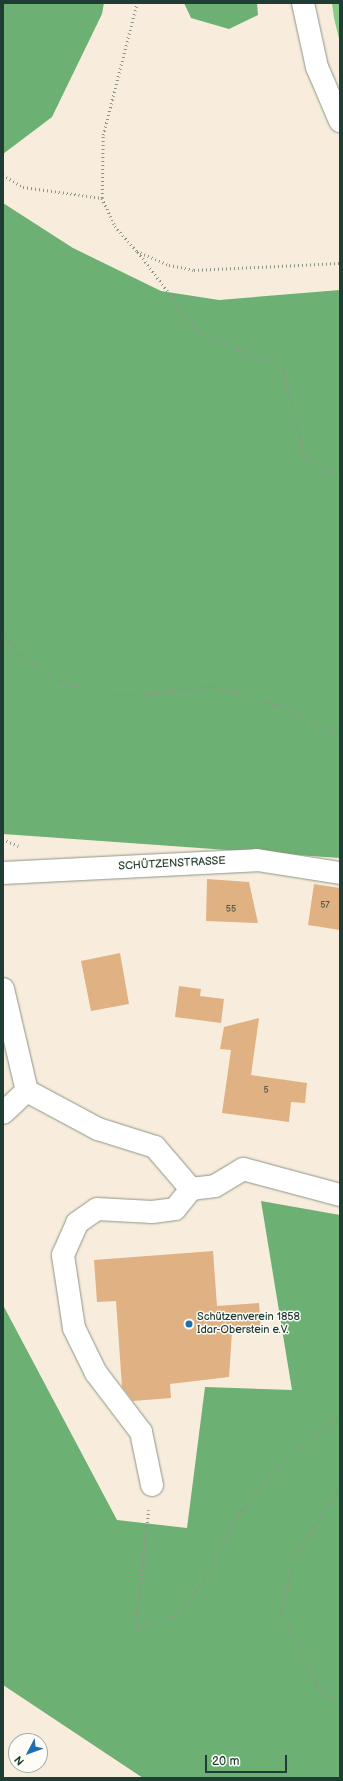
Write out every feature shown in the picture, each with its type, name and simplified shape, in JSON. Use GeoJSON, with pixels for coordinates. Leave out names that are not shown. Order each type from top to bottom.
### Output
{"type":"FeatureCollection","features":[{"type":"Feature","properties":{"kind":"street"},"geometry":{"type":"LineString","coordinates":[[303,3],[317,67],[340,121]]}},
{"type":"Feature","properties":{"kind":"street","name":"SCHÜTZENSTRASSE"},"geometry":{"type":"LineString","coordinates":[[3,873],[258,860],[340,873]]}},
{"type":"Feature","properties":{"kind":"street"},"geometry":{"type":"LineString","coordinates":[[3,989],[27,1091],[98,1130],[155,1147],[192,1189]]}},
{"type":"Feature","properties":{"kind":"street"},"geometry":{"type":"LineString","coordinates":[[3,1113],[27,1091]]}},
{"type":"Feature","properties":{"kind":"street"},"geometry":{"type":"LineString","coordinates":[[152,1485],[140,1432],[96,1373],[74,1328],[63,1255],[77,1223],[97,1209],[152,1212],[175,1209],[192,1189],[215,1186],[243,1168],[340,1195]]}},
{"type":"Feature","properties":{"kind":"path"},"geometry":{"type":"LineString","coordinates":[[137,3],[103,135],[102,198],[115,226],[137,251],[198,331],[283,368],[305,458],[340,476]]}},
{"type":"Feature","properties":{"kind":"path"},"geometry":{"type":"LineString","coordinates":[[3,175],[23,187],[102,198]]}},
{"type":"Feature","properties":{"kind":"path"},"geometry":{"type":"LineString","coordinates":[[137,251],[169,265],[194,270],[340,263]]}},
{"type":"Feature","properties":{"kind":"path"},"geometry":{"type":"LineString","coordinates":[[3,634],[20,653],[55,679],[97,692],[146,695],[211,685],[284,707],[340,736]]}},
{"type":"Feature","properties":{"kind":"path"},"geometry":{"type":"LineString","coordinates":[[152,1485],[136,1628],[176,1616],[198,1588],[242,1510],[289,1456],[340,1418]]}},
{"type":"Feature","properties":{"kind":"path"},"geometry":{"type":"LineString","coordinates":[[340,1487],[296,1556],[281,1610],[319,1688],[340,1705]]}},
{"type":"Feature","properties":{"kind":"green space"},"geometry":{"type":"Polygon","coordinates":[[[3,3],[104,3],[102,14],[52,117],[3,154],[3,3]]]}},
{"type":"Feature","properties":{"kind":"green space"},"geometry":{"type":"Polygon","coordinates":[[[184,3],[257,3],[258,15],[229,29],[191,18],[184,3]]]}},
{"type":"Feature","properties":{"kind":"green space"},"geometry":{"type":"Polygon","coordinates":[[[332,3],[340,3],[340,43],[334,18],[332,3]]]}},
{"type":"Feature","properties":{"kind":"green space"},"geometry":{"type":"Polygon","coordinates":[[[3,203],[73,248],[161,291],[219,300],[340,290],[340,858],[3,834],[3,203]]]}},
{"type":"Feature","properties":{"kind":"green space"},"geometry":{"type":"Polygon","coordinates":[[[261,1201],[340,1215],[340,1778],[143,1778],[3,1685],[3,1305],[117,1520],[187,1528],[205,1387],[292,1390],[261,1201]]]}},
{"type":"Feature","properties":{"kind":"building"},"geometry":{"type":"Polygon","coordinates":[[[207,879],[249,882],[258,923],[206,921],[207,879]]]}},
{"type":"Feature","properties":{"kind":"building"},"geometry":{"type":"Polygon","coordinates":[[[314,884],[340,888],[340,930],[308,925],[314,884]]]}},
{"type":"Feature","properties":{"kind":"building"},"geometry":{"type":"Polygon","coordinates":[[[120,953],[129,1004],[91,1011],[81,961],[120,953]]]}},
{"type":"Feature","properties":{"kind":"building"},"geometry":{"type":"Polygon","coordinates":[[[179,986],[201,989],[200,996],[224,999],[221,1023],[175,1017],[179,986]]]}},
{"type":"Feature","properties":{"kind":"building"},"geometry":{"type":"Polygon","coordinates":[[[259,1018],[251,1075],[307,1083],[305,1103],[291,1102],[289,1122],[222,1113],[231,1050],[220,1049],[224,1027],[259,1018]]]}},
{"type":"Feature","properties":{"kind":"building","name":"Schützenverein 1858 Idar-Oberstein e.V."},"geometry":{"type":"Polygon","coordinates":[[[213,1251],[217,1306],[259,1303],[261,1329],[232,1332],[229,1377],[170,1384],[171,1398],[133,1401],[122,1387],[116,1301],[97,1302],[94,1260],[213,1251]]]}},
{"type":"Feature","properties":{"kind":"place","name":"Schützenverein 1858 Idar-Oberstein e.V."},"geometry":{"type":"Point","coordinates":[189,1324]}}]}
